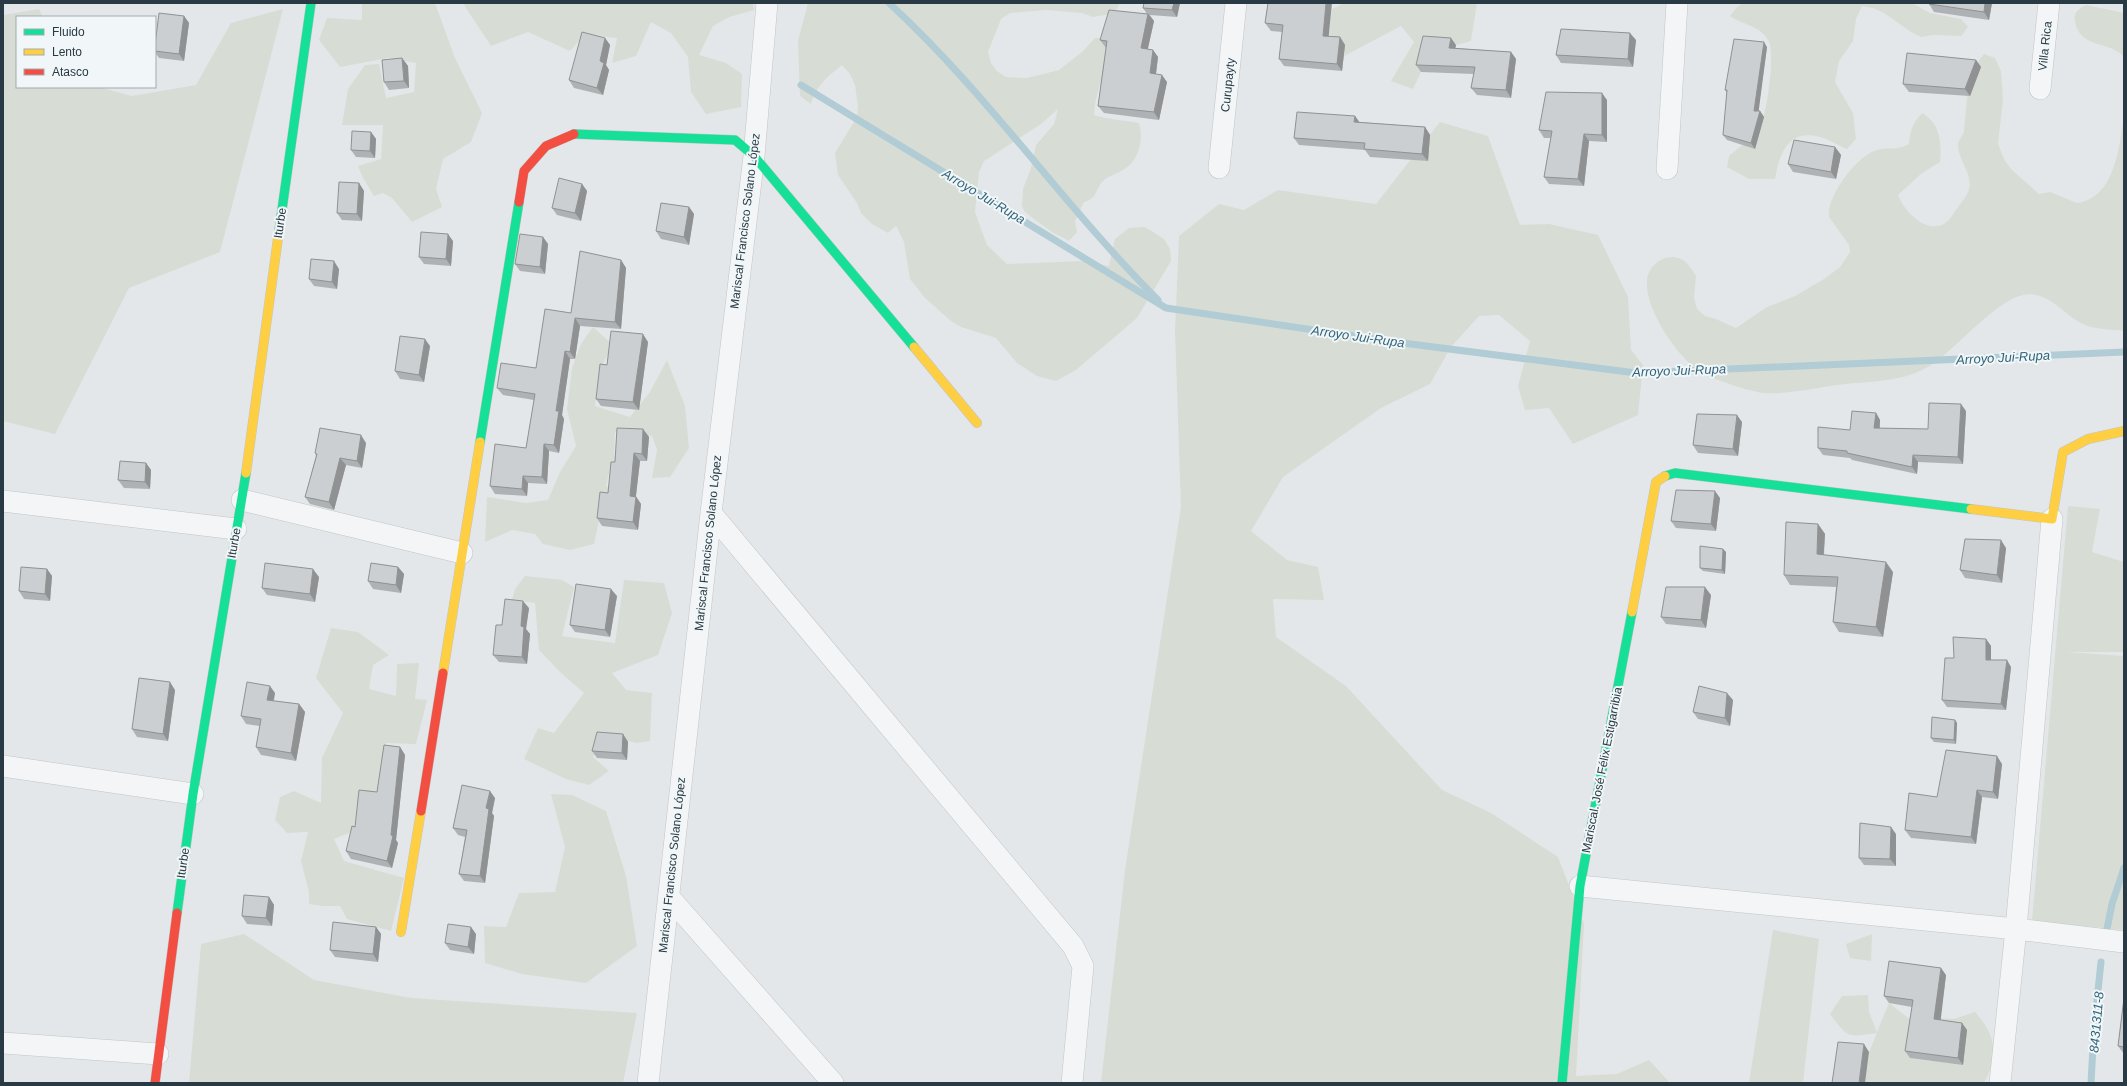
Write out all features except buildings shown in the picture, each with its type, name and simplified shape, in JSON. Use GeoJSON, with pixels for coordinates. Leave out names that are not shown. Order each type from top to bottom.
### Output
{"type":"FeatureCollection","features":[{"type":"Feature","properties":{"kind":"street","name":"Iturbe"},"geometry":{"type":"LineString","coordinates":[[155,1083],[193,794],[242,500],[310,3]]}},
{"type":"Feature","properties":{"kind":"street","name":"Mariscal Francisco Solano López"},"geometry":{"type":"LineString","coordinates":[[648,1083],[711,513],[754,156],[767,3]]}},
{"type":"Feature","properties":{"kind":"street","name":"Curupayty"},"geometry":{"type":"LineString","coordinates":[[1219,168],[1236,3]]}},
{"type":"Feature","properties":{"kind":"street"},"geometry":{"type":"LineString","coordinates":[[1667,169],[1677,3]]}},
{"type":"Feature","properties":{"kind":"street","name":"Villa Rica"},"geometry":{"type":"LineString","coordinates":[[2040,89],[2049,3]]}},
{"type":"Feature","properties":{"kind":"street"},"geometry":{"type":"LineString","coordinates":[[402,932],[524,171],[546,146],[572,134],[735,140],[754,156],[977,423]]}},
{"type":"Feature","properties":{"kind":"street"},"geometry":{"type":"LineString","coordinates":[[2000,1083],[2016,929],[2052,519],[2062,452],[2088,439],[2124,431]]}},
{"type":"Feature","properties":{"kind":"street","name":"Mariscal. José Félix Estigarribia"},"geometry":{"type":"LineString","coordinates":[[1562,1083],[1580,886],[1656,482],[1666,475],[1675,473],[2052,519]]}},
{"type":"Feature","properties":{"kind":"street"},"geometry":{"type":"LineString","coordinates":[[242,500],[462,553]]}},
{"type":"Feature","properties":{"kind":"street"},"geometry":{"type":"LineString","coordinates":[[3,501],[236,529]]}},
{"type":"Feature","properties":{"kind":"street"},"geometry":{"type":"LineString","coordinates":[[711,513],[1073,946],[1083,966],[1072,1083]]}},
{"type":"Feature","properties":{"kind":"street"},"geometry":{"type":"LineString","coordinates":[[3,766],[193,794]]}},
{"type":"Feature","properties":{"kind":"street"},"geometry":{"type":"LineString","coordinates":[[1580,886],[2016,929],[2124,942]]}},
{"type":"Feature","properties":{"kind":"street"},"geometry":{"type":"LineString","coordinates":[[669,897],[833,1083]]}},
{"type":"Feature","properties":{"kind":"street"},"geometry":{"type":"LineString","coordinates":[[3,1043],[158,1054]]}},
{"type":"Feature","properties":{"kind":"shaded area"},"geometry":{"type":"Polygon","coordinates":[[[362,3],[435,3],[455,58],[482,113],[471,142],[443,159],[436,189],[442,207],[412,222],[392,198],[383,193],[374,196],[363,178],[358,166],[381,159],[383,125],[342,125],[348,89],[365,65],[379,64],[386,98],[414,92],[416,63],[388,58],[340,67],[319,40],[327,18],[362,20],[362,3]]]}},
{"type":"Feature","properties":{"kind":"shaded area"},"geometry":{"type":"Polygon","coordinates":[[[464,3],[753,3],[754,10],[729,17],[713,26],[699,55],[726,63],[742,74],[741,107],[706,114],[691,92],[688,57],[671,33],[651,22],[636,56],[612,63],[617,38],[584,35],[570,51],[528,32],[491,46],[464,3]]]}},
{"type":"Feature","properties":{"kind":"shaded area"},"geometry":{"type":"Polygon","coordinates":[[[808,3],[1120,3],[1116,10],[1105,15],[1093,17],[1082,13],[1046,10],[1010,13],[1001,19],[988,52],[991,63],[997,71],[1006,77],[1027,78],[1059,70],[1082,52],[1095,38],[1106,38],[1112,47],[1096,97],[1094,115],[1139,123],[1141,136],[1140,143],[1139,149],[1133,161],[1123,170],[1104,180],[1094,196],[1089,201],[1084,202],[1075,221],[1077,232],[1069,241],[1052,232],[1025,212],[1022,206],[1023,189],[1031,168],[1036,145],[1054,124],[1058,109],[1041,124],[984,161],[979,172],[975,212],[987,245],[1007,264],[1082,261],[1109,266],[1115,239],[1129,228],[1145,227],[1164,239],[1170,249],[1171,261],[1137,318],[1076,370],[1056,381],[1037,376],[1017,363],[996,338],[961,327],[951,321],[925,298],[910,279],[904,242],[896,226],[888,233],[872,224],[861,213],[857,203],[838,175],[835,153],[857,117],[858,106],[855,85],[850,74],[842,65],[819,87],[811,104],[800,96],[798,41],[808,3]]]}},
{"type":"Feature","properties":{"kind":"shaded area"},"geometry":{"type":"Polygon","coordinates":[[[1344,3],[1477,3],[1471,41],[1456,45],[1428,43],[1421,72],[1413,89],[1391,81],[1414,42],[1401,26],[1344,56],[1345,45],[1329,35],[1332,9],[1344,3]]]}},
{"type":"Feature","properties":{"kind":"shaded area"},"geometry":{"type":"Polygon","coordinates":[[[1743,3],[1912,3],[1930,13],[1961,19],[1968,27],[1961,36],[1934,35],[1921,37],[1911,32],[1884,13],[1873,8],[1862,6],[1856,19],[1853,41],[1839,61],[1835,82],[1853,113],[1856,139],[1847,149],[1816,136],[1806,135],[1798,137],[1791,141],[1782,154],[1775,179],[1749,179],[1727,167],[1729,156],[1750,139],[1760,127],[1763,120],[1770,83],[1771,57],[1770,47],[1765,35],[1756,28],[1730,16],[1737,7],[1743,3]]]}},
{"type":"Feature","properties":{"kind":"shaded area"},"geometry":{"type":"Polygon","coordinates":[[[2086,5],[2124,13],[2124,57],[2112,49],[2089,41],[2078,31],[2075,22],[2075,14],[2086,5]]]}},
{"type":"Feature","properties":{"kind":"shaded area"},"geometry":{"type":"Polygon","coordinates":[[[39,9],[42,16],[16,16],[16,88],[103,88],[132,96],[196,85],[231,23],[283,9],[220,252],[129,288],[55,434],[3,421],[3,15],[39,9]]]}},
{"type":"Feature","properties":{"kind":"shaded area"},"geometry":{"type":"Polygon","coordinates":[[[1984,54],[1995,58],[2001,71],[2003,100],[1998,144],[2005,161],[2012,170],[2039,194],[2050,192],[2077,203],[2090,199],[2100,192],[2113,169],[2120,142],[2124,117],[2124,331],[2098,328],[2083,324],[2075,320],[2048,299],[2032,294],[2023,295],[2001,305],[1934,363],[1923,370],[1899,378],[1790,392],[1763,393],[1714,379],[1702,373],[1683,357],[1665,332],[1651,306],[1647,282],[1650,270],[1654,265],[1669,257],[1675,257],[1686,262],[1696,276],[1694,298],[1697,309],[1705,316],[1736,328],[1767,307],[1795,296],[1824,279],[1840,267],[1850,252],[1849,245],[1829,217],[1829,209],[1832,199],[1844,178],[1852,168],[1869,153],[1886,148],[1899,148],[1909,144],[1912,127],[1922,113],[1933,122],[1936,128],[1941,148],[1940,162],[1922,173],[1898,195],[1905,207],[1921,223],[1935,226],[1945,224],[1947,222],[1963,201],[1969,189],[1969,178],[1960,156],[1958,145],[1964,131],[1968,90],[1978,62],[1984,54]]]}},
{"type":"Feature","properties":{"kind":"shaded area"},"geometry":{"type":"Polygon","coordinates":[[[1440,122],[1488,136],[1520,225],[1549,224],[1598,235],[1628,297],[1631,350],[1643,365],[1638,415],[1573,444],[1549,408],[1525,410],[1518,386],[1530,341],[1499,315],[1479,316],[1451,347],[1430,384],[1381,408],[1283,477],[1251,531],[1287,560],[1318,567],[1324,600],[1273,599],[1276,637],[1346,686],[1442,790],[1491,813],[1558,857],[1584,924],[1576,1076],[1617,1074],[1649,1060],[1670,1083],[1575,1083],[1575,1080],[1574,1083],[1101,1083],[1125,870],[1181,507],[1175,331],[1179,236],[1219,204],[1244,210],[1278,190],[1376,204],[1440,122]]]}},
{"type":"Feature","properties":{"kind":"shaded area"},"geometry":{"type":"Polygon","coordinates":[[[593,327],[613,345],[600,369],[595,406],[630,417],[650,392],[667,360],[685,406],[689,448],[670,477],[652,478],[657,450],[652,436],[615,432],[614,455],[623,467],[611,464],[606,486],[621,497],[604,496],[594,544],[570,550],[543,544],[535,534],[512,530],[485,542],[487,497],[526,503],[548,500],[560,472],[576,446],[567,409],[572,368],[581,344],[593,327]]]}},
{"type":"Feature","properties":{"kind":"shaded area"},"geometry":{"type":"Polygon","coordinates":[[[2068,506],[2100,509],[2092,552],[2124,562],[2124,652],[2067,652],[2124,656],[2124,930],[2032,921],[2068,506]]]}},
{"type":"Feature","properties":{"kind":"shaded area"},"geometry":{"type":"Polygon","coordinates":[[[525,576],[562,580],[574,587],[562,636],[615,643],[624,580],[664,583],[672,613],[658,655],[612,673],[626,690],[652,693],[650,741],[637,743],[604,735],[593,757],[609,771],[589,785],[566,779],[524,759],[538,728],[554,733],[584,693],[560,672],[539,650],[535,603],[512,600],[515,589],[525,576]]]}},
{"type":"Feature","properties":{"kind":"shaded area"},"geometry":{"type":"Polygon","coordinates":[[[331,628],[358,632],[389,655],[373,665],[369,689],[396,696],[397,664],[419,663],[415,699],[427,700],[416,744],[386,743],[382,770],[403,776],[390,796],[359,794],[354,831],[334,839],[344,861],[404,878],[391,931],[347,919],[340,906],[309,904],[309,892],[301,861],[308,832],[287,833],[275,820],[280,797],[294,791],[321,803],[322,758],[343,713],[316,678],[331,628]]]}},
{"type":"Feature","properties":{"kind":"shaded area"},"geometry":{"type":"Polygon","coordinates":[[[551,794],[572,795],[606,811],[626,876],[637,946],[586,983],[522,974],[485,963],[484,926],[506,927],[519,893],[555,892],[565,847],[551,794]]]}},
{"type":"Feature","properties":{"kind":"shaded area"},"geometry":{"type":"Polygon","coordinates":[[[1773,930],[1819,939],[1803,1083],[1749,1083],[1773,930]]]}},
{"type":"Feature","properties":{"kind":"shaded area"},"geometry":{"type":"Polygon","coordinates":[[[244,934],[314,980],[411,998],[637,1013],[623,1083],[189,1083],[201,944],[244,934]]]}},
{"type":"Feature","properties":{"kind":"shaded area"},"geometry":{"type":"Polygon","coordinates":[[[1872,934],[1871,961],[1850,958],[1846,944],[1872,934]]]}},
{"type":"Feature","properties":{"kind":"shaded area"},"geometry":{"type":"Polygon","coordinates":[[[1868,995],[1869,1012],[1877,1032],[1889,1003],[1916,1024],[1910,1058],[1931,1061],[1964,1057],[1937,1018],[1954,1019],[1975,1012],[1987,1029],[1993,1046],[1992,1063],[1984,1083],[1865,1083],[1869,1052],[1877,1033],[1860,1035],[1849,1034],[1841,1028],[1830,1014],[1842,996],[1868,995]]]}},
{"type":"Feature","properties":{"kind":"waterway","name":"Arroyo Jui-Rupa"},"geometry":{"type":"LineString","coordinates":[[889,3],[959,74],[1123,264],[1158,300]]}},
{"type":"Feature","properties":{"kind":"waterway","name":"Arroyo Jui-Rupa"},"geometry":{"type":"LineString","coordinates":[[801,85],[1166,308],[1395,342],[1636,373],[2124,352]]}},
{"type":"Feature","properties":{"kind":"waterway","name":"8431311-8"},"geometry":{"type":"LineString","coordinates":[[2106,934],[2112,904],[2124,868]]}},
{"type":"Feature","properties":{"kind":"waterway","name":"8431311-8"},"geometry":{"type":"LineString","coordinates":[[2091,1083],[2094,1028],[2101,962]]}},
{"type":"Feature","properties":{"kind":"traffic: fast"},"geometry":{"type":"LineString","coordinates":[[278,238],[311,3]]}},
{"type":"Feature","properties":{"kind":"traffic: fast"},"geometry":{"type":"LineString","coordinates":[[574,134],[735,140],[754,156],[914,347]]}},
{"type":"Feature","properties":{"kind":"traffic: fast"},"geometry":{"type":"LineString","coordinates":[[480,442],[519,202]]}},
{"type":"Feature","properties":{"kind":"traffic: fast"},"geometry":{"type":"LineString","coordinates":[[177,913],[193,794],[246,473]]}},
{"type":"Feature","properties":{"kind":"traffic: fast"},"geometry":{"type":"LineString","coordinates":[[1665,476],[1675,473],[1971,509]]}},
{"type":"Feature","properties":{"kind":"traffic: fast"},"geometry":{"type":"LineString","coordinates":[[1562,1083],[1580,886],[1632,612]]}},
{"type":"Feature","properties":{"kind":"traffic: slow"},"geometry":{"type":"LineString","coordinates":[[246,473],[278,238]]}},
{"type":"Feature","properties":{"kind":"traffic: slow"},"geometry":{"type":"LineString","coordinates":[[914,347],[977,423]]}},
{"type":"Feature","properties":{"kind":"traffic: slow"},"geometry":{"type":"LineString","coordinates":[[1971,509],[2052,519],[2063,452],[2088,439],[2124,431]]}},
{"type":"Feature","properties":{"kind":"traffic: slow"},"geometry":{"type":"LineString","coordinates":[[443,673],[480,442]]}},
{"type":"Feature","properties":{"kind":"traffic: slow"},"geometry":{"type":"LineString","coordinates":[[1632,612],[1656,482],[1665,476]]}},
{"type":"Feature","properties":{"kind":"traffic: slow"},"geometry":{"type":"LineString","coordinates":[[401,932],[421,811]]}},
{"type":"Feature","properties":{"kind":"traffic: jam"},"geometry":{"type":"LineString","coordinates":[[519,202],[524,171],[546,146],[574,134]]}},
{"type":"Feature","properties":{"kind":"traffic: jam"},"geometry":{"type":"LineString","coordinates":[[421,811],[443,673]]}},
{"type":"Feature","properties":{"kind":"traffic: jam"},"geometry":{"type":"LineString","coordinates":[[155,1083],[177,913]]}}]}
